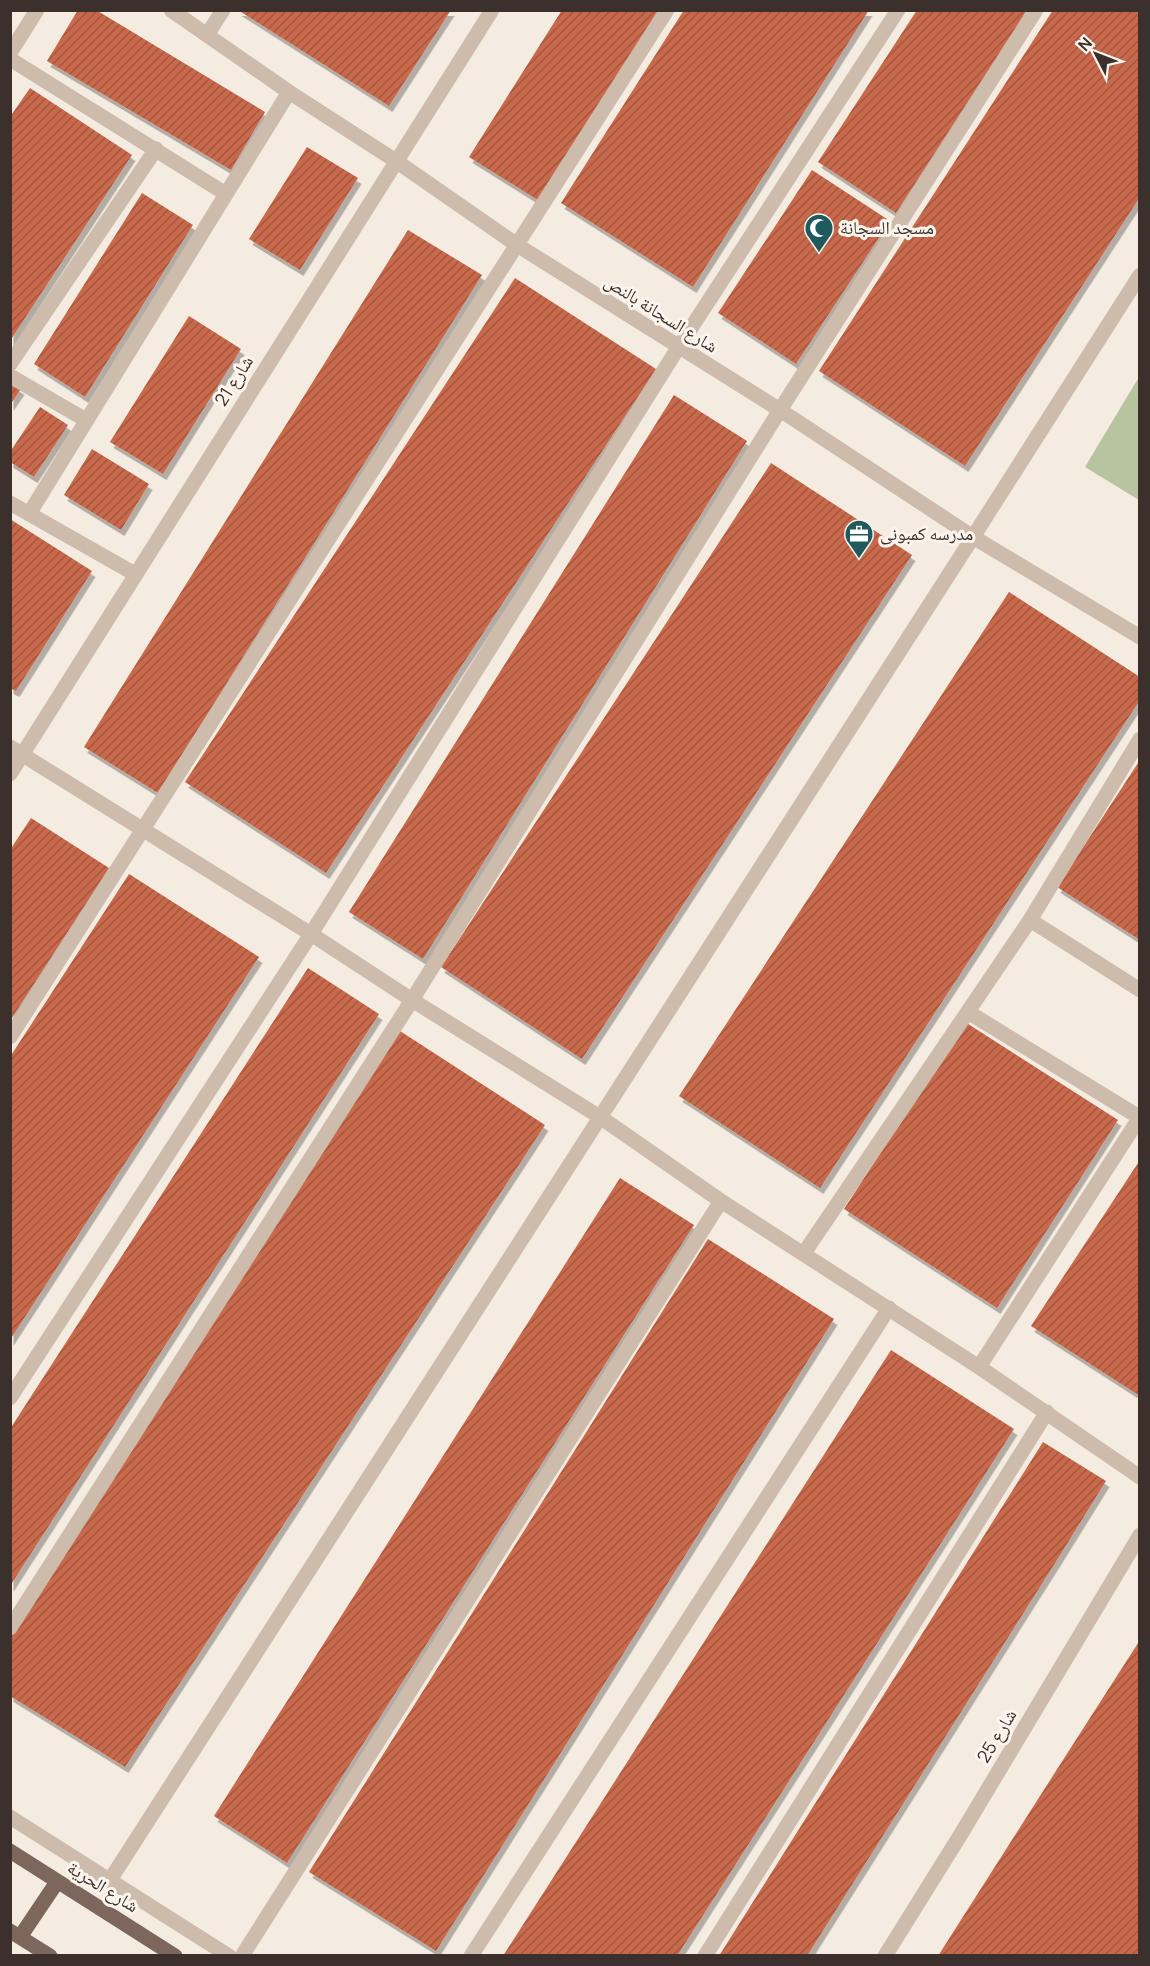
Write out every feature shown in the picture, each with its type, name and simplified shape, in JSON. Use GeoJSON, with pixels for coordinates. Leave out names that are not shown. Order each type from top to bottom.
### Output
{"type":"FeatureCollection","features":[{"type":"Feature","properties":{"kind":"main road","name":"شارع الحرية"},"geometry":{"type":"LineString","coordinates":[[10,1851],[175,1956]]}},
{"type":"Feature","properties":{"kind":"main road"},"geometry":{"type":"LineString","coordinates":[[50,1956],[15,1934],[57,1882]]}},
{"type":"Feature","properties":{"kind":"street"},"geometry":{"type":"LineString","coordinates":[[10,53],[37,10]]}},
{"type":"Feature","properties":{"kind":"street","name":"شارع السجانة بالنص"},"geometry":{"type":"LineString","coordinates":[[171,10],[289,92],[396,160],[517,245],[780,410],[973,537],[1140,637]]}},
{"type":"Feature","properties":{"kind":"street"},"geometry":{"type":"LineString","coordinates":[[207,35],[223,10]]}},
{"type":"Feature","properties":{"kind":"street","name":"شارع 21"},"geometry":{"type":"LineString","coordinates":[[10,774],[17,751],[135,574],[492,10]]}},
{"type":"Feature","properties":{"kind":"street"},"geometry":{"type":"LineString","coordinates":[[10,1037],[667,10]]}},
{"type":"Feature","properties":{"kind":"street"},"geometry":{"type":"LineString","coordinates":[[10,1398],[312,934],[678,348],[898,10]]}},
{"type":"Feature","properties":{"kind":"street"},"geometry":{"type":"LineString","coordinates":[[10,1628],[412,1000],[780,410],[1036,10]]}},
{"type":"Feature","properties":{"kind":"street"},"geometry":{"type":"LineString","coordinates":[[10,59],[226,194]]}},
{"type":"Feature","properties":{"kind":"street"},"geometry":{"type":"LineString","coordinates":[[29,514],[289,92]]}},
{"type":"Feature","properties":{"kind":"street"},"geometry":{"type":"LineString","coordinates":[[10,364],[156,149]]}},
{"type":"Feature","properties":{"kind":"street"},"geometry":{"type":"LineString","coordinates":[[110,1880],[1140,275]]}},
{"type":"Feature","properties":{"kind":"street"},"geometry":{"type":"LineString","coordinates":[[10,376],[86,420]]}},
{"type":"Feature","properties":{"kind":"street"},"geometry":{"type":"LineString","coordinates":[[10,504],[135,574]]}},
{"type":"Feature","properties":{"kind":"street"},"geometry":{"type":"LineString","coordinates":[[804,1253],[1030,920],[1140,739]]}},
{"type":"Feature","properties":{"kind":"street"},"geometry":{"type":"LineString","coordinates":[[17,751],[312,934],[412,1000],[600,1117],[721,1201],[979,1367],[1140,1477]]}},
{"type":"Feature","properties":{"kind":"street"},"geometry":{"type":"LineString","coordinates":[[1030,920],[1140,990]]}},
{"type":"Feature","properties":{"kind":"street"},"geometry":{"type":"LineString","coordinates":[[968,1012],[1139,1117],[979,1367]]}},
{"type":"Feature","properties":{"kind":"street"},"geometry":{"type":"LineString","coordinates":[[242,1956],[721,1201]]}},
{"type":"Feature","properties":{"kind":"street"},"geometry":{"type":"LineString","coordinates":[[471,1956],[889,1308]]}},
{"type":"Feature","properties":{"kind":"street"},"geometry":{"type":"LineString","coordinates":[[705,1956],[1047,1412]]}},
{"type":"Feature","properties":{"kind":"street","name":"شارع 25"},"geometry":{"type":"LineString","coordinates":[[885,1956],[961,1834],[1140,1535]]}},
{"type":"Feature","properties":{"kind":"street"},"geometry":{"type":"LineString","coordinates":[[10,1817],[229,1956]]}},
{"type":"Feature","properties":{"kind":"green space"},"geometry":{"type":"Polygon","coordinates":[[[1139,377],[1139,500],[1085,467],[1139,377]]]}},
{"type":"Feature","properties":{"kind":"building"},"geometry":{"type":"Polygon","coordinates":[[[78,10],[96,10],[265,112],[231,170],[47,61],[78,10]]]}},
{"type":"Feature","properties":{"kind":"building"},"geometry":{"type":"Polygon","coordinates":[[[238,10],[451,10],[389,106],[238,10]]]}},
{"type":"Feature","properties":{"kind":"building"},"geometry":{"type":"Polygon","coordinates":[[[562,10],[661,10],[541,202],[469,157],[562,10]]]}},
{"type":"Feature","properties":{"kind":"building"},"geometry":{"type":"Polygon","coordinates":[[[684,10],[869,10],[693,287],[561,203],[684,10]]]}},
{"type":"Feature","properties":{"kind":"building"},"geometry":{"type":"Polygon","coordinates":[[[917,10],[1027,10],[896,213],[818,162],[917,10]]]}},
{"type":"Feature","properties":{"kind":"building"},"geometry":{"type":"Polygon","coordinates":[[[1053,10],[1140,10],[1140,197],[965,466],[819,371],[1053,10]]]}},
{"type":"Feature","properties":{"kind":"building"},"geometry":{"type":"Polygon","coordinates":[[[30,88],[132,155],[10,341],[10,117],[30,88]]]}},
{"type":"Feature","properties":{"kind":"building"},"geometry":{"type":"Polygon","coordinates":[[[307,147],[358,178],[300,270],[249,239],[307,147]]]}},
{"type":"Feature","properties":{"kind":"building"},"geometry":{"type":"Polygon","coordinates":[[[812,170],[890,221],[796,364],[718,313],[812,170]]]}},
{"type":"Feature","properties":{"kind":"building"},"geometry":{"type":"Polygon","coordinates":[[[142,193],[193,225],[85,397],[34,364],[142,193]]]}},
{"type":"Feature","properties":{"kind":"building"},"geometry":{"type":"Polygon","coordinates":[[[408,230],[482,275],[158,793],[84,747],[408,230]]]}},
{"type":"Feature","properties":{"kind":"building"},"geometry":{"type":"Polygon","coordinates":[[[515,278],[656,369],[326,873],[185,782],[515,278]]]}},
{"type":"Feature","properties":{"kind":"building"},"geometry":{"type":"Polygon","coordinates":[[[189,316],[241,349],[163,474],[110,442],[189,316]]]}},
{"type":"Feature","properties":{"kind":"building"},"geometry":{"type":"Polygon","coordinates":[[[10,382],[21,389],[10,405],[10,382]]]}},
{"type":"Feature","properties":{"kind":"building"},"geometry":{"type":"Polygon","coordinates":[[[674,395],[747,441],[423,959],[349,912],[674,395]]]}},
{"type":"Feature","properties":{"kind":"building"},"geometry":{"type":"Polygon","coordinates":[[[40,407],[68,425],[34,477],[10,462],[10,452],[40,407]]]}},
{"type":"Feature","properties":{"kind":"building"},"geometry":{"type":"Polygon","coordinates":[[[92,449],[149,484],[121,530],[64,495],[92,449]]]}},
{"type":"Feature","properties":{"kind":"building"},"geometry":{"type":"Polygon","coordinates":[[[771,463],[912,555],[582,1059],[441,967],[771,463]]]}},
{"type":"Feature","properties":{"kind":"building"},"geometry":{"type":"Polygon","coordinates":[[[10,519],[92,571],[16,691],[10,688],[10,519]]]}},
{"type":"Feature","properties":{"kind":"building"},"geometry":{"type":"Polygon","coordinates":[[[1009,592],[1140,677],[1140,700],[820,1188],[679,1096],[1009,592]]]}},
{"type":"Feature","properties":{"kind":"building"},"geometry":{"type":"Polygon","coordinates":[[[1140,760],[1140,940],[1057,887],[1140,760]]]}},
{"type":"Feature","properties":{"kind":"building"},"geometry":{"type":"Polygon","coordinates":[[[31,818],[109,868],[10,1021],[10,850],[31,818]]]}},
{"type":"Feature","properties":{"kind":"building"},"geometry":{"type":"Polygon","coordinates":[[[129,874],[259,957],[10,1340],[10,1057],[129,874]]]}},
{"type":"Feature","properties":{"kind":"building"},"geometry":{"type":"Polygon","coordinates":[[[308,968],[379,1014],[10,1586],[10,1429],[308,968]]]}},
{"type":"Feature","properties":{"kind":"building"},"geometry":{"type":"Polygon","coordinates":[[[965,1022],[1118,1120],[997,1308],[844,1209],[965,1022]]]}},
{"type":"Feature","properties":{"kind":"building"},"geometry":{"type":"Polygon","coordinates":[[[400,1031],[545,1125],[125,1767],[10,1696],[10,1638],[400,1031]]]}},
{"type":"Feature","properties":{"kind":"building"},"geometry":{"type":"Polygon","coordinates":[[[1140,1160],[1140,1396],[1031,1326],[1140,1160]]]}},
{"type":"Feature","properties":{"kind":"building"},"geometry":{"type":"Polygon","coordinates":[[[620,1178],[694,1225],[287,1863],[214,1816],[620,1178]]]}},
{"type":"Feature","properties":{"kind":"building"},"geometry":{"type":"Polygon","coordinates":[[[708,1239],[834,1319],[436,1951],[309,1872],[708,1239]]]}},
{"type":"Feature","properties":{"kind":"building"},"geometry":{"type":"Polygon","coordinates":[[[891,1350],[1014,1429],[677,1956],[503,1956],[891,1350]]]}},
{"type":"Feature","properties":{"kind":"building"},"geometry":{"type":"Polygon","coordinates":[[[1043,1442],[1106,1481],[1062,1552],[807,1956],[719,1956],[1043,1442]]]}},
{"type":"Feature","properties":{"kind":"building"},"geometry":{"type":"Polygon","coordinates":[[[1140,1640],[1140,1956],[938,1956],[1054,1774],[1140,1640]]]}},
{"type":"Feature","properties":{"kind":"place","name":"مسجد السجانة"},"geometry":{"type":"Point","coordinates":[819,254]}},
{"type":"Feature","properties":{"kind":"place","name":"مدرسه كمبونى"},"geometry":{"type":"Point","coordinates":[859,560]}}]}
